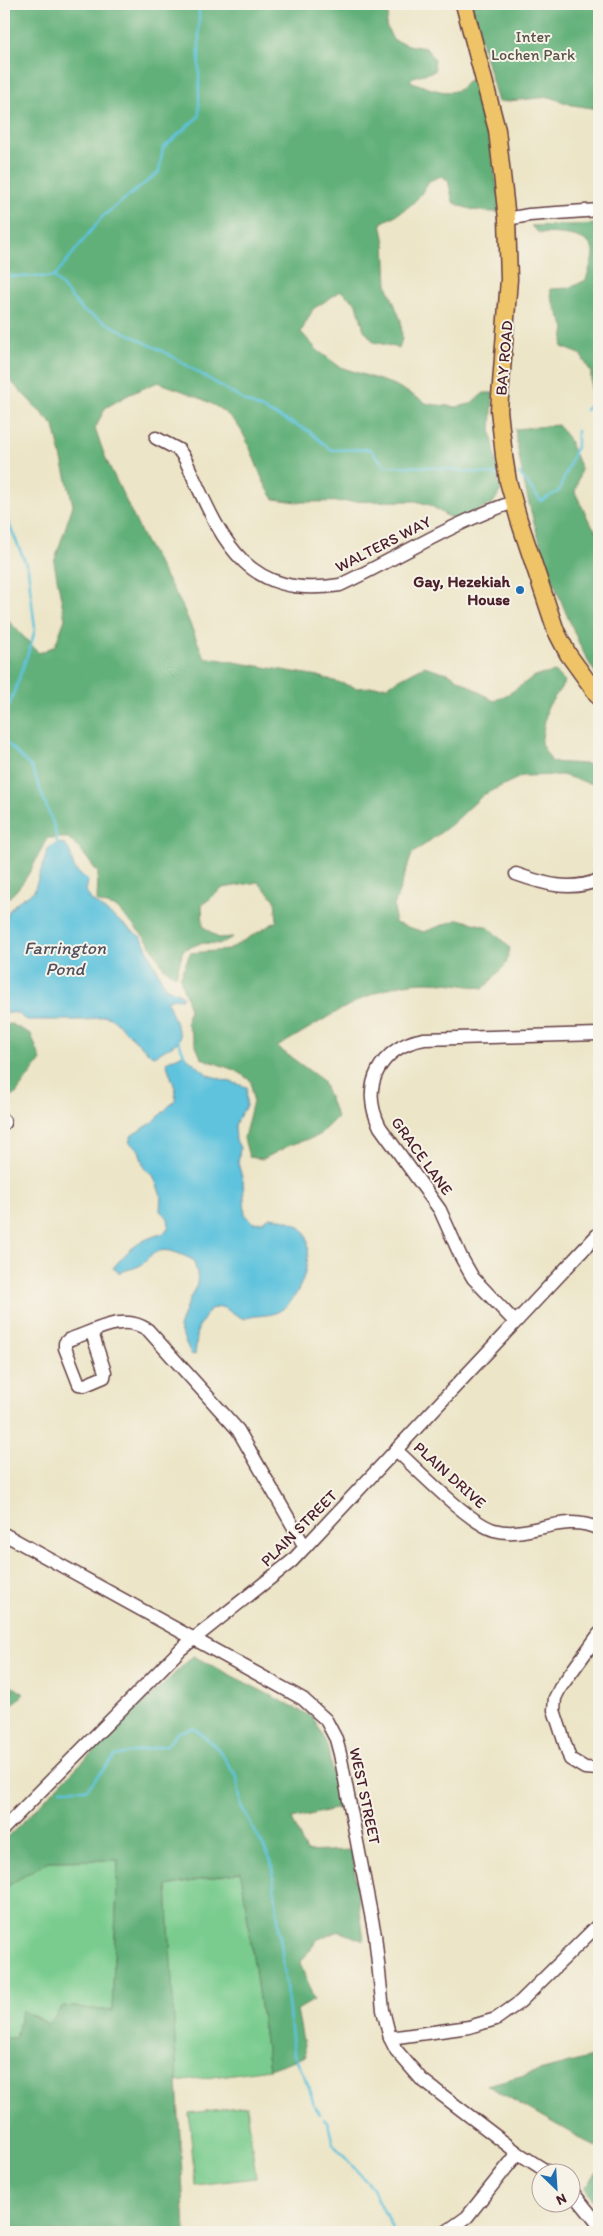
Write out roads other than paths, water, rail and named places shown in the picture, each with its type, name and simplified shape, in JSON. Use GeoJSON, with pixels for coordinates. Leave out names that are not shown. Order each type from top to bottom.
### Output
{"type":"FeatureCollection","features":[{"type":"Feature","properties":{"kind":"main road","name":"BAY ROAD"},"geometry":{"type":"LineString","coordinates":[[464,4],[497,130],[507,219],[509,278],[500,410],[504,456],[514,502],[556,631],[568,654],[599,697]]}},
{"type":"Feature","properties":{"kind":"street"},"geometry":{"type":"LineString","coordinates":[[507,219],[529,215],[599,210]]}},
{"type":"Feature","properties":{"kind":"street","name":"WALTERS WAY"},"geometry":{"type":"LineString","coordinates":[[156,438],[178,450],[185,459],[214,520],[230,547],[256,573],[277,583],[301,589],[340,586],[458,524],[514,502]]}},
{"type":"Feature","properties":{"kind":"street"},"geometry":{"type":"LineString","coordinates":[[516,874],[546,884],[563,887],[580,886],[599,880]]}},
{"type":"Feature","properties":{"kind":"street","name":"GRACE LANE"},"geometry":{"type":"LineString","coordinates":[[515,1322],[473,1278],[436,1202],[380,1127],[372,1108],[372,1092],[375,1077],[380,1067],[394,1050],[414,1041],[424,1039],[599,1034]]}},
{"type":"Feature","properties":{"kind":"street","name":"PLAIN STREET"},"geometry":{"type":"LineString","coordinates":[[4,1828],[193,1638],[280,1571],[305,1547],[599,1233]]}},
{"type":"Feature","properties":{"kind":"street"},"geometry":{"type":"LineString","coordinates":[[92,1332],[109,1324],[135,1323],[148,1330],[160,1341],[238,1430],[305,1547]]}},
{"type":"Feature","properties":{"kind":"street","name":"PLAIN DRIVE"},"geometry":{"type":"LineString","coordinates":[[396,1450],[468,1515],[494,1530],[520,1530],[569,1522],[599,1529]]}},
{"type":"Feature","properties":{"kind":"street","name":"WEST STREET"},"geometry":{"type":"LineString","coordinates":[[4,1534],[303,1699],[319,1712],[331,1729],[340,1754],[375,1936],[383,2010],[390,2038],[396,2050],[421,2079],[535,2164]]}},
{"type":"Feature","properties":{"kind":"street"},"geometry":{"type":"LineString","coordinates":[[599,1634],[560,1688],[553,1704],[570,1759],[581,1767],[599,1769]]}},
{"type":"Feature","properties":{"kind":"street"},"geometry":{"type":"LineString","coordinates":[[390,2038],[469,2027],[496,2019],[520,2002],[599,1924]]}},
{"type":"Feature","properties":{"kind":"street"},"geometry":{"type":"LineString","coordinates":[[446,2232],[461,2223],[518,2153]]}},
{"type":"Feature","properties":{"kind":"street"},"geometry":{"type":"LineString","coordinates":[[580,2202],[599,2225]]}},
{"type":"Feature","properties":{"kind":"water","name":"Farrington Pond"},"geometry":{"type":"Polygon","coordinates":[[[62,843],[70,851],[75,869],[88,881],[86,891],[91,900],[142,938],[165,987],[182,995],[182,999],[173,998],[167,1001],[180,1035],[178,1042],[155,1056],[151,1055],[113,1019],[105,1016],[86,1020],[25,1020],[18,1013],[4,1012],[4,927],[9,911],[17,902],[34,891],[48,850],[51,846],[62,843]]]}},
{"type":"Feature","properties":{"kind":"water"},"geometry":{"type":"Polygon","coordinates":[[[183,1054],[208,1075],[247,1087],[246,1106],[235,1127],[236,1140],[240,1148],[238,1163],[243,1181],[245,1215],[253,1223],[262,1222],[270,1217],[293,1223],[305,1233],[308,1241],[307,1260],[302,1282],[288,1305],[274,1314],[244,1319],[222,1307],[210,1309],[198,1328],[195,1355],[191,1354],[179,1328],[197,1284],[197,1274],[193,1260],[183,1255],[161,1251],[151,1255],[137,1267],[120,1273],[113,1268],[135,1246],[164,1233],[169,1226],[168,1218],[160,1211],[161,1195],[153,1175],[144,1168],[139,1150],[129,1142],[132,1135],[152,1123],[175,1100],[176,1091],[166,1062],[183,1054]]]}},
{"type":"Feature","properties":{"kind":"waterway"},"geometry":{"type":"LineString","coordinates":[[4,276],[54,277],[102,217],[159,172],[163,148],[199,116],[199,8],[213,4]]}},
{"type":"Feature","properties":{"kind":"waterway"},"geometry":{"type":"LineString","coordinates":[[54,277],[83,311],[170,355],[245,401],[309,431],[331,450],[370,449],[385,466],[427,467],[500,475]]}},
{"type":"Feature","properties":{"kind":"waterway"},"geometry":{"type":"LineString","coordinates":[[586,410],[599,394]]}},
{"type":"Feature","properties":{"kind":"waterway"},"geometry":{"type":"LineString","coordinates":[[519,473],[541,501],[559,491],[577,445],[577,431]]}},
{"type":"Feature","properties":{"kind":"waterway"},"geometry":{"type":"LineString","coordinates":[[4,512],[28,569],[35,629],[4,720]]}},
{"type":"Feature","properties":{"kind":"waterway"},"geometry":{"type":"LineString","coordinates":[[4,740],[32,768],[54,826],[58,847]]}},
{"type":"Feature","properties":{"kind":"waterway"},"geometry":{"type":"LineString","coordinates":[[178,1040],[185,1057]]}},
{"type":"Feature","properties":{"kind":"waterway"},"geometry":{"type":"LineString","coordinates":[[61,1789],[87,1789],[115,1756],[167,1745],[178,1732],[194,1728],[218,1749],[237,1777],[241,1806],[271,1860],[294,2054],[309,2087],[314,2105],[320,2114]]}},
{"type":"Feature","properties":{"kind":"waterway"},"geometry":{"type":"LineString","coordinates":[[324,2119],[328,2124],[333,2144],[373,2189],[394,2232]]}},
{"type":"Feature","properties":{"kind":"place","name":"Gay, Hezekiah House"},"geometry":{"type":"Point","coordinates":[520,590]}},
{"type":"Feature","properties":{"kind":"park label","name":"Inter Lochen Park"},"geometry":{"type":"Point","coordinates":[533,45]}}]}
